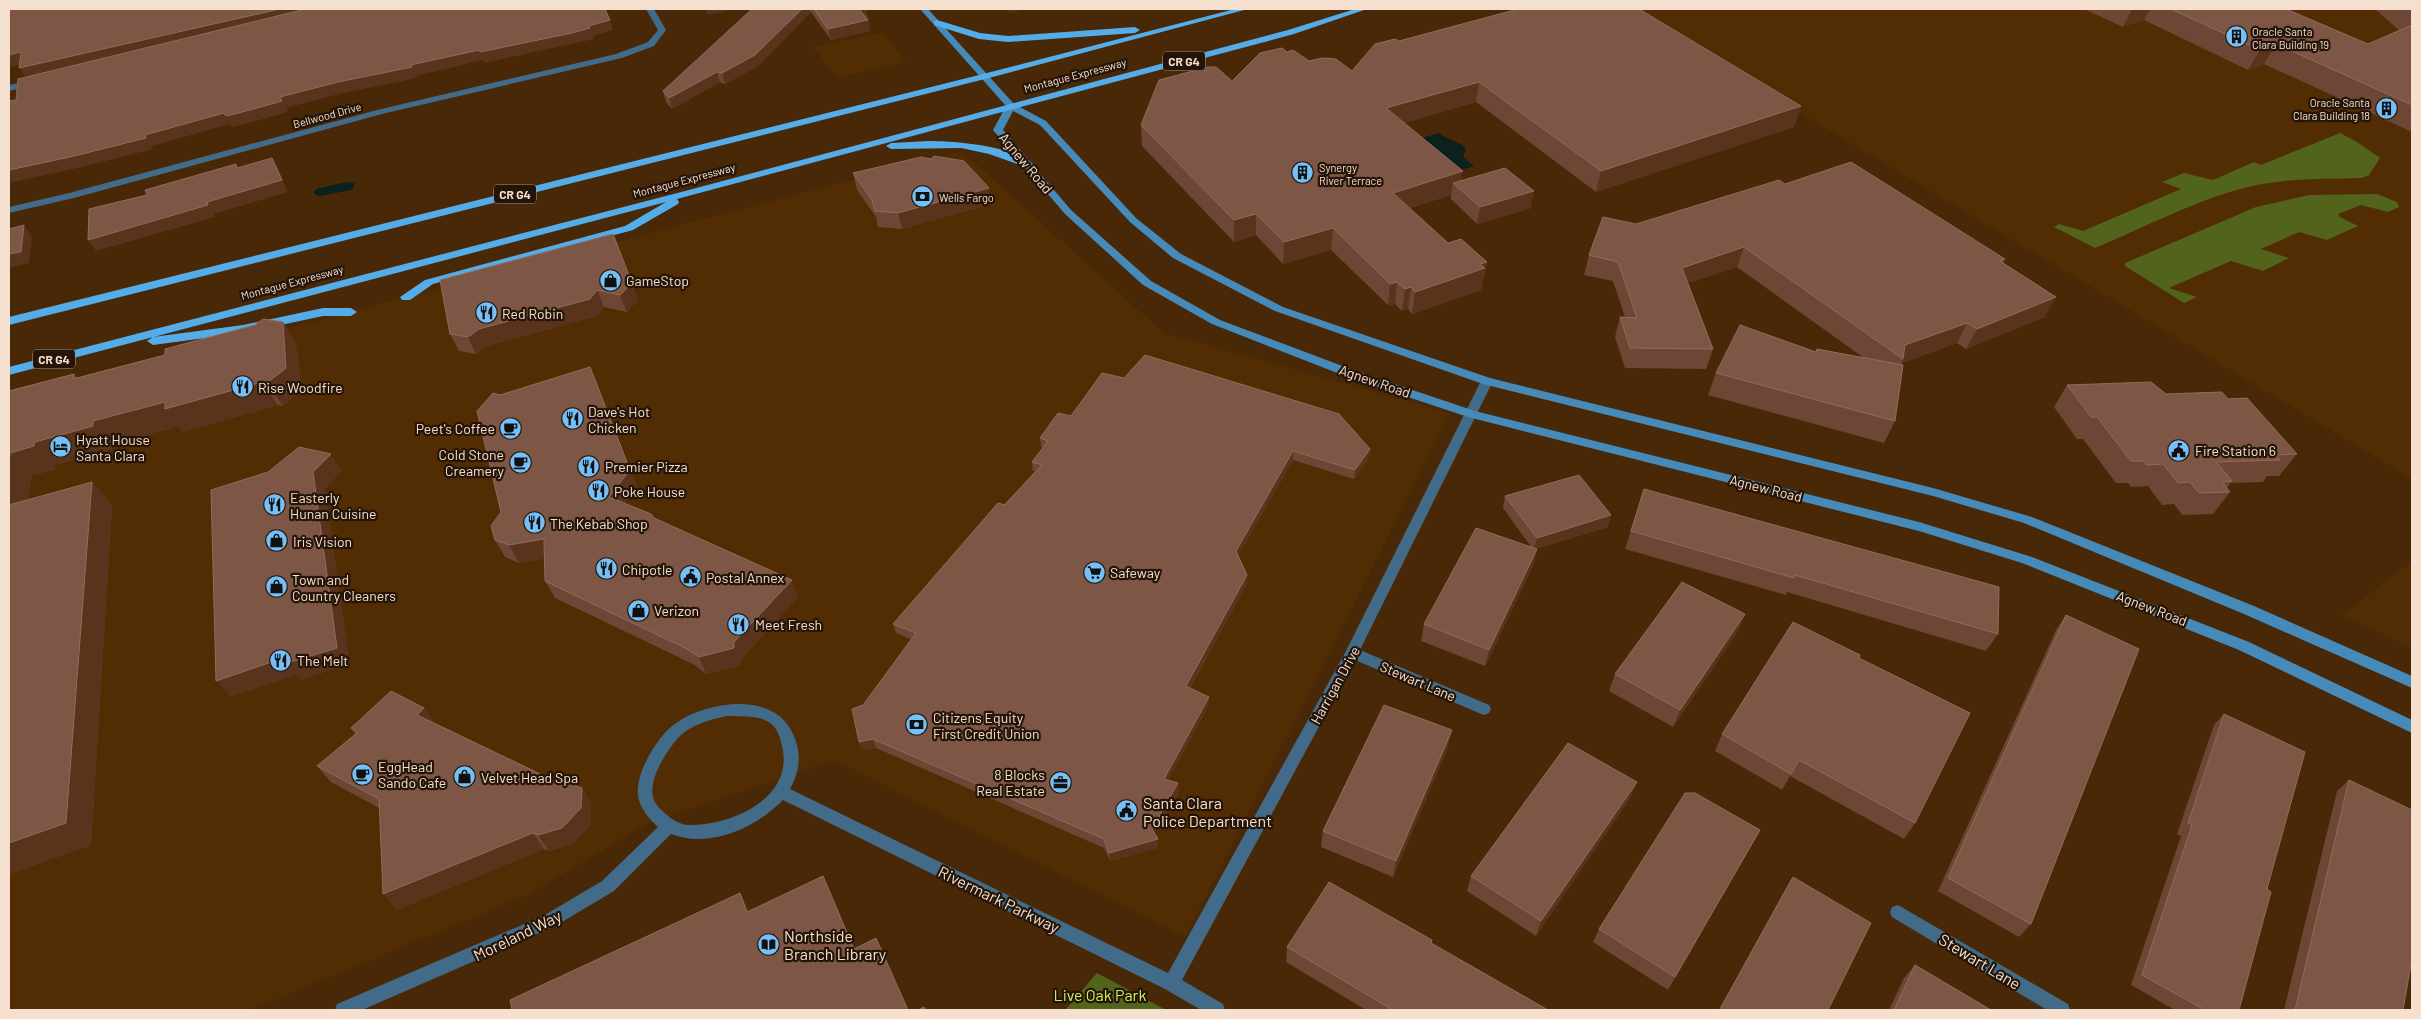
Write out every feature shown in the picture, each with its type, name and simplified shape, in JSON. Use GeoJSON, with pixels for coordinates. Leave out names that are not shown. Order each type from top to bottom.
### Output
{"type":"FeatureCollection","features":[{"type":"Feature","properties":{"kind":"highway","name":"Montague Expressway"},"geometry":{"type":"LineString","coordinates":[[9,321],[986,76],[1244,9]]}},
{"type":"Feature","properties":{"kind":"highway","name":"Montague Expressway"},"geometry":{"type":"LineString","coordinates":[[9,371],[860,148],[1292,32],[1363,9]]}},
{"type":"Feature","properties":{"kind":"highway"},"geometry":{"type":"LineString","coordinates":[[937,23],[979,36],[1008,39],[1171,28]]}},
{"type":"Feature","properties":{"kind":"highway"},"geometry":{"type":"LineString","coordinates":[[860,148],[929,143],[972,145],[1000,152],[1029,165]]}},
{"type":"Feature","properties":{"kind":"highway"},"geometry":{"type":"LineString","coordinates":[[406,297],[429,282],[629,228],[689,193]]}},
{"type":"Feature","properties":{"kind":"highway"},"geometry":{"type":"LineString","coordinates":[[100,348],[243,329],[323,312],[351,312]]}},
{"type":"Feature","properties":{"kind":"main road"},"geometry":{"type":"LineString","coordinates":[[924,9],[1011,106],[1043,123],[1133,220],[1177,256],[1279,309],[1487,381],[1923,489],[2028,520],[2249,610],[2412,682]]}},
{"type":"Feature","properties":{"kind":"main road","name":"Agnew Road"},"geometry":{"type":"LineString","coordinates":[[1011,106],[998,130],[1068,212],[1147,283],[1216,322],[1349,373],[1472,414],[1919,527],[2028,560],[2244,646],[2339,690],[2412,727]]}},
{"type":"Feature","properties":{"kind":"street","name":"Bellwood Drive"},"geometry":{"type":"LineString","coordinates":[[9,210],[72,196],[380,112],[619,56],[651,44],[662,30],[650,9]]}},
{"type":"Feature","properties":{"kind":"street"},"geometry":{"type":"LineString","coordinates":[[9,88],[45,81]]}},
{"type":"Feature","properties":{"kind":"street","name":"Harrigan Drive"},"geometry":{"type":"LineString","coordinates":[[1171,984],[1352,653],[1487,381]]}},
{"type":"Feature","properties":{"kind":"street","name":"Stewart Lane"},"geometry":{"type":"LineString","coordinates":[[1352,653],[1484,709]]}},
{"type":"Feature","properties":{"kind":"street"},"geometry":{"type":"LineString","coordinates":[[726,710],[750,711],[772,717],[784,729],[792,747],[792,768],[780,791],[762,811],[738,825],[711,833],[685,832],[669,826],[653,813],[645,794],[652,765],[665,744],[678,729],[701,717],[726,710]]}},
{"type":"Feature","properties":{"kind":"street","name":"Rivermark Parkway"},"geometry":{"type":"LineString","coordinates":[[780,791],[1171,984],[1217,1010]]}},
{"type":"Feature","properties":{"kind":"street","name":"Moreland Way"},"geometry":{"type":"LineString","coordinates":[[343,1010],[549,921],[608,886],[669,826]]}},
{"type":"Feature","properties":{"kind":"street","name":"Stewart Lane"},"geometry":{"type":"LineString","coordinates":[[1898,912],[2062,1010]]}},
{"type":"Feature","properties":{"kind":"shaded area"},"geometry":{"type":"Polygon","coordinates":[[[1627,9],[2412,9],[2412,479],[1627,9]]]}},
{"type":"Feature","properties":{"kind":"shaded area"},"geometry":{"type":"Polygon","coordinates":[[[883,32],[906,62],[837,78],[813,47],[883,32]]]}},
{"type":"Feature","properties":{"kind":"shaded area"},"geometry":{"type":"Polygon","coordinates":[[[962,151],[1164,333],[1451,413],[1185,937],[834,760],[645,825],[528,895],[251,1010],[9,1010],[9,405],[190,354],[962,151]]]}},
{"type":"Feature","properties":{"kind":"shaded area"},"geometry":{"type":"Polygon","coordinates":[[[2412,561],[2412,648],[2342,615],[2412,561]]]}},
{"type":"Feature","properties":{"kind":"green space"},"geometry":{"type":"Polygon","coordinates":[[[2340,133],[2380,158],[2369,175],[2362,178],[2287,181],[2244,188],[2188,207],[2095,248],[2054,227],[2059,224],[2083,231],[2181,189],[2162,182],[2184,173],[2213,180],[2254,162],[2261,165],[2340,133]]]}},
{"type":"Feature","properties":{"kind":"green space"},"geometry":{"type":"Polygon","coordinates":[[[2377,194],[2397,202],[2399,207],[2388,212],[2361,205],[2338,214],[2340,217],[2358,226],[2327,240],[2299,232],[2261,249],[2289,258],[2263,271],[2231,261],[2169,288],[2197,297],[2184,303],[2125,266],[2125,263],[2256,207],[2309,195],[2377,194]]]}},
{"type":"Feature","properties":{"kind":"green space","name":"Live Oak Park"},"geometry":{"type":"Polygon","coordinates":[[[1097,973],[1166,1010],[1065,1010],[1097,973]]]}},
{"type":"Feature","properties":{"kind":"water"},"geometry":{"type":"Polygon","coordinates":[[[1439,133],[1463,146],[1466,149],[1463,157],[1474,166],[1461,170],[1422,138],[1439,133]]]}},
{"type":"Feature","properties":{"kind":"water"},"geometry":{"type":"Polygon","coordinates":[[[346,182],[355,183],[352,190],[318,196],[314,193],[316,189],[346,182]]]}},
{"type":"Feature","properties":{"kind":"building"},"geometry":{"type":"Polygon","coordinates":[[[9,9],[280,9],[19,68],[21,52],[9,55],[9,9]]]}},
{"type":"Feature","properties":{"kind":"building"},"geometry":{"type":"Polygon","coordinates":[[[306,9],[605,9],[610,20],[572,33],[480,52],[479,50],[411,65],[412,67],[338,82],[280,97],[282,101],[250,110],[226,116],[224,113],[145,135],[146,138],[9,170],[9,101],[16,100],[18,79],[306,9]]]}},
{"type":"Feature","properties":{"kind":"building"},"geometry":{"type":"Polygon","coordinates":[[[752,9],[802,9],[755,55],[722,73],[717,72],[669,98],[663,91],[752,9]]]}},
{"type":"Feature","properties":{"kind":"building"},"geometry":{"type":"Polygon","coordinates":[[[814,9],[859,9],[868,20],[828,29],[814,9]]]}},
{"type":"Feature","properties":{"kind":"building","name":"Synergy River Terrace"},"geometry":{"type":"Polygon","coordinates":[[[1518,9],[1639,9],[1801,106],[1601,171],[1479,82],[1386,108],[1463,171],[1393,193],[1448,243],[1461,239],[1487,262],[1480,264],[1485,268],[1415,292],[1411,287],[1405,289],[1397,282],[1390,284],[1333,228],[1284,242],[1256,214],[1234,220],[1141,125],[1159,80],[1208,67],[1216,67],[1232,81],[1260,53],[1282,48],[1287,52],[1293,50],[1309,61],[1322,58],[1336,59],[1352,71],[1375,44],[1395,39],[1399,41],[1518,9]]]}},
{"type":"Feature","properties":{"kind":"building"},"geometry":{"type":"Polygon","coordinates":[[[2171,9],[2286,9],[2368,44],[2412,25],[2412,105],[2276,44],[2260,50],[2171,9]]]}},
{"type":"Feature","properties":{"kind":"building"},"geometry":{"type":"Polygon","coordinates":[[[934,156],[964,161],[989,188],[898,213],[875,211],[872,200],[853,173],[921,157],[931,159],[934,156]]]}},
{"type":"Feature","properties":{"kind":"building"},"geometry":{"type":"Polygon","coordinates":[[[272,158],[282,180],[207,202],[208,205],[88,240],[89,209],[147,195],[145,190],[236,164],[237,168],[272,158]]]}},
{"type":"Feature","properties":{"kind":"building"},"geometry":{"type":"Polygon","coordinates":[[[1851,162],[2005,259],[2000,261],[2056,297],[1977,329],[1967,323],[1905,345],[1903,359],[1744,247],[1682,268],[1713,349],[1630,348],[1620,317],[1637,318],[1618,262],[1589,255],[1603,217],[1636,224],[1779,180],[1785,184],[1851,162]]]}},
{"type":"Feature","properties":{"kind":"building"},"geometry":{"type":"Polygon","coordinates":[[[1505,168],[1534,191],[1480,207],[1453,183],[1505,168]]]}},
{"type":"Feature","properties":{"kind":"building"},"geometry":{"type":"Polygon","coordinates":[[[24,225],[21,252],[9,254],[9,229],[24,225]]]}},
{"type":"Feature","properties":{"kind":"building"},"geometry":{"type":"Polygon","coordinates":[[[613,234],[632,283],[620,295],[597,290],[590,299],[479,329],[468,337],[450,334],[440,280],[613,234]]]}},
{"type":"Feature","properties":{"kind":"building"},"geometry":{"type":"Polygon","coordinates":[[[263,319],[283,322],[286,368],[267,383],[262,382],[165,409],[165,402],[93,421],[93,426],[35,442],[34,446],[10,453],[9,463],[9,391],[74,374],[73,379],[165,355],[165,349],[255,325],[263,319]]]}},
{"type":"Feature","properties":{"kind":"building"},"geometry":{"type":"Polygon","coordinates":[[[1740,325],[1816,352],[1817,349],[1903,365],[1895,421],[1716,373],[1740,325]]]}},
{"type":"Feature","properties":{"kind":"building","name":"Safeway"},"geometry":{"type":"Polygon","coordinates":[[[1145,355],[1339,414],[1370,449],[1355,470],[1293,451],[1236,551],[1247,575],[1186,686],[1209,697],[1164,779],[1178,783],[1152,829],[1158,839],[1109,853],[1104,839],[873,739],[859,742],[852,709],[863,705],[916,633],[893,624],[998,503],[1005,505],[1042,465],[1032,462],[1048,441],[1040,438],[1058,413],[1071,416],[1102,373],[1124,378],[1145,355]]]}},
{"type":"Feature","properties":{"kind":"building"},"geometry":{"type":"Polygon","coordinates":[[[590,367],[630,470],[609,497],[651,514],[654,518],[792,580],[734,642],[734,648],[699,657],[687,649],[545,581],[544,539],[509,545],[495,540],[491,526],[501,512],[477,411],[493,393],[500,395],[590,367]]]}},
{"type":"Feature","properties":{"kind":"building"},"geometry":{"type":"Polygon","coordinates":[[[2151,382],[2166,394],[2222,392],[2228,399],[2247,398],[2297,454],[2276,455],[2280,460],[2216,462],[2232,481],[2222,482],[2230,492],[2199,493],[2190,482],[2178,483],[2163,464],[2146,465],[2143,461],[2131,461],[2097,417],[2091,417],[2067,385],[2151,382]]]}},
{"type":"Feature","properties":{"kind":"building"},"geometry":{"type":"Polygon","coordinates":[[[299,447],[331,454],[313,472],[337,648],[287,663],[286,657],[216,681],[211,490],[268,472],[299,447]]]}},
{"type":"Feature","properties":{"kind":"building"},"geometry":{"type":"Polygon","coordinates":[[[1579,475],[1611,515],[1537,538],[1505,496],[1579,475]]]}},
{"type":"Feature","properties":{"kind":"building"},"geometry":{"type":"Polygon","coordinates":[[[92,482],[66,823],[9,843],[9,505],[92,482]]]}},
{"type":"Feature","properties":{"kind":"building"},"geometry":{"type":"Polygon","coordinates":[[[1644,489],[1999,587],[1998,634],[1795,575],[1794,578],[1631,531],[1644,489]]]}},
{"type":"Feature","properties":{"kind":"building"},"geometry":{"type":"Polygon","coordinates":[[[1476,528],[1537,549],[1489,650],[1424,624],[1476,528]]]}},
{"type":"Feature","properties":{"kind":"building"},"geometry":{"type":"Polygon","coordinates":[[[1682,582],[1745,614],[1680,710],[1615,674],[1682,582]]]}},
{"type":"Feature","properties":{"kind":"building"},"geometry":{"type":"Polygon","coordinates":[[[2066,615],[2139,649],[2031,924],[1948,878],[2066,615]]]}},
{"type":"Feature","properties":{"kind":"building"},"geometry":{"type":"Polygon","coordinates":[[[1793,622],[1860,655],[1859,658],[1970,713],[1915,823],[1799,760],[1791,774],[1722,734],[1793,622]]]}},
{"type":"Feature","properties":{"kind":"building"},"geometry":{"type":"Polygon","coordinates":[[[391,691],[424,708],[417,715],[557,782],[566,782],[582,788],[581,808],[562,828],[538,835],[533,833],[383,894],[379,799],[317,766],[358,732],[351,728],[391,691]]]}},
{"type":"Feature","properties":{"kind":"building"},"geometry":{"type":"Polygon","coordinates":[[[1384,705],[1452,730],[1396,861],[1323,831],[1384,705]]]}},
{"type":"Feature","properties":{"kind":"building"},"geometry":{"type":"Polygon","coordinates":[[[2224,714],[2305,752],[2267,889],[2271,892],[2239,1010],[2205,1010],[2142,975],[2192,825],[2188,823],[2224,714]]]}},
{"type":"Feature","properties":{"kind":"building"},"geometry":{"type":"Polygon","coordinates":[[[1568,743],[1637,782],[1541,921],[1471,876],[1568,743]]]}},
{"type":"Feature","properties":{"kind":"building"},"geometry":{"type":"Polygon","coordinates":[[[2349,780],[2412,810],[2412,959],[2403,1010],[2295,1010],[2349,780]]]}},
{"type":"Feature","properties":{"kind":"building"},"geometry":{"type":"Polygon","coordinates":[[[1685,793],[1695,793],[1760,830],[1675,977],[1599,929],[1685,793]]]}},
{"type":"Feature","properties":{"kind":"building","name":"Northside Branch Library"},"geometry":{"type":"Polygon","coordinates":[[[823,876],[854,949],[876,938],[908,1010],[512,1010],[510,1000],[740,893],[747,912],[823,876]]]}},
{"type":"Feature","properties":{"kind":"building"},"geometry":{"type":"Polygon","coordinates":[[[1793,877],[1871,923],[1828,1010],[1720,1009],[1793,877]]]}},
{"type":"Feature","properties":{"kind":"building"},"geometry":{"type":"Polygon","coordinates":[[[1329,882],[1432,940],[1431,943],[1548,1010],[1393,1010],[1287,947],[1329,882]]]}},
{"type":"Feature","properties":{"kind":"building"},"geometry":{"type":"Polygon","coordinates":[[[1915,965],[1991,1010],[1894,1010],[1915,965]]]}},
{"type":"Feature","properties":{"kind":"place","name":"Oracle Santa Clara Building 19"},"geometry":{"type":"Point","coordinates":[2236,37]}},
{"type":"Feature","properties":{"kind":"place","name":"Oracle Santa Clara Building 18"},"geometry":{"type":"Point","coordinates":[2386,108]}},
{"type":"Feature","properties":{"kind":"place","name":"Synergy River Terrace"},"geometry":{"type":"Point","coordinates":[1303,173]}},
{"type":"Feature","properties":{"kind":"place","name":"Wells Fargo"},"geometry":{"type":"Point","coordinates":[923,197]}},
{"type":"Feature","properties":{"kind":"place","name":"GameStop"},"geometry":{"type":"Point","coordinates":[610,280]}},
{"type":"Feature","properties":{"kind":"place","name":"Red Robin"},"geometry":{"type":"Point","coordinates":[486,313]}},
{"type":"Feature","properties":{"kind":"place","name":"Rise Woodfire"},"geometry":{"type":"Point","coordinates":[242,387]}},
{"type":"Feature","properties":{"kind":"place","name":"Dave's Hot Chicken"},"geometry":{"type":"Point","coordinates":[572,419]}},
{"type":"Feature","properties":{"kind":"place","name":"Peet's Coffee"},"geometry":{"type":"Point","coordinates":[511,428]}},
{"type":"Feature","properties":{"kind":"place","name":"Hyatt House Santa Clara"},"geometry":{"type":"Point","coordinates":[60,447]}},
{"type":"Feature","properties":{"kind":"place","name":"Fire Station 6"},"geometry":{"type":"Point","coordinates":[2179,450]}},
{"type":"Feature","properties":{"kind":"place","name":"Cold Stone Creamery"},"geometry":{"type":"Point","coordinates":[520,462]}},
{"type":"Feature","properties":{"kind":"place","name":"Premier Pizza"},"geometry":{"type":"Point","coordinates":[589,466]}},
{"type":"Feature","properties":{"kind":"place","name":"Poke House"},"geometry":{"type":"Point","coordinates":[598,491]}},
{"type":"Feature","properties":{"kind":"place","name":"Easterly Hunan Cuisine"},"geometry":{"type":"Point","coordinates":[274,505]}},
{"type":"Feature","properties":{"kind":"place","name":"The Kebab Shop"},"geometry":{"type":"Point","coordinates":[534,523]}},
{"type":"Feature","properties":{"kind":"place","name":"Iris Vision"},"geometry":{"type":"Point","coordinates":[277,541]}},
{"type":"Feature","properties":{"kind":"place","name":"Chipotle"},"geometry":{"type":"Point","coordinates":[606,569]}},
{"type":"Feature","properties":{"kind":"place","name":"Safeway"},"geometry":{"type":"Point","coordinates":[1094,572]}},
{"type":"Feature","properties":{"kind":"place","name":"Postal Annex"},"geometry":{"type":"Point","coordinates":[690,577]}},
{"type":"Feature","properties":{"kind":"place","name":"Town and Country Cleaners"},"geometry":{"type":"Point","coordinates":[276,587]}},
{"type":"Feature","properties":{"kind":"place","name":"Verizon"},"geometry":{"type":"Point","coordinates":[638,610]}},
{"type":"Feature","properties":{"kind":"place","name":"Meet Fresh"},"geometry":{"type":"Point","coordinates":[739,624]}},
{"type":"Feature","properties":{"kind":"place","name":"The Melt"},"geometry":{"type":"Point","coordinates":[281,660]}},
{"type":"Feature","properties":{"kind":"place","name":"Citizens Equity First Credit Union"},"geometry":{"type":"Point","coordinates":[917,725]}},
{"type":"Feature","properties":{"kind":"place","name":"EggHead Sando Cafe"},"geometry":{"type":"Point","coordinates":[362,774]}},
{"type":"Feature","properties":{"kind":"place","name":"Velvet Head Spa"},"geometry":{"type":"Point","coordinates":[465,777]}},
{"type":"Feature","properties":{"kind":"place","name":"8 Blocks Real Estate"},"geometry":{"type":"Point","coordinates":[1061,782]}},
{"type":"Feature","properties":{"kind":"place","name":"Santa Clara Police Department"},"geometry":{"type":"Point","coordinates":[1127,811]}},
{"type":"Feature","properties":{"kind":"place","name":"Northside Branch Library"},"geometry":{"type":"Point","coordinates":[768,944]}}]}
